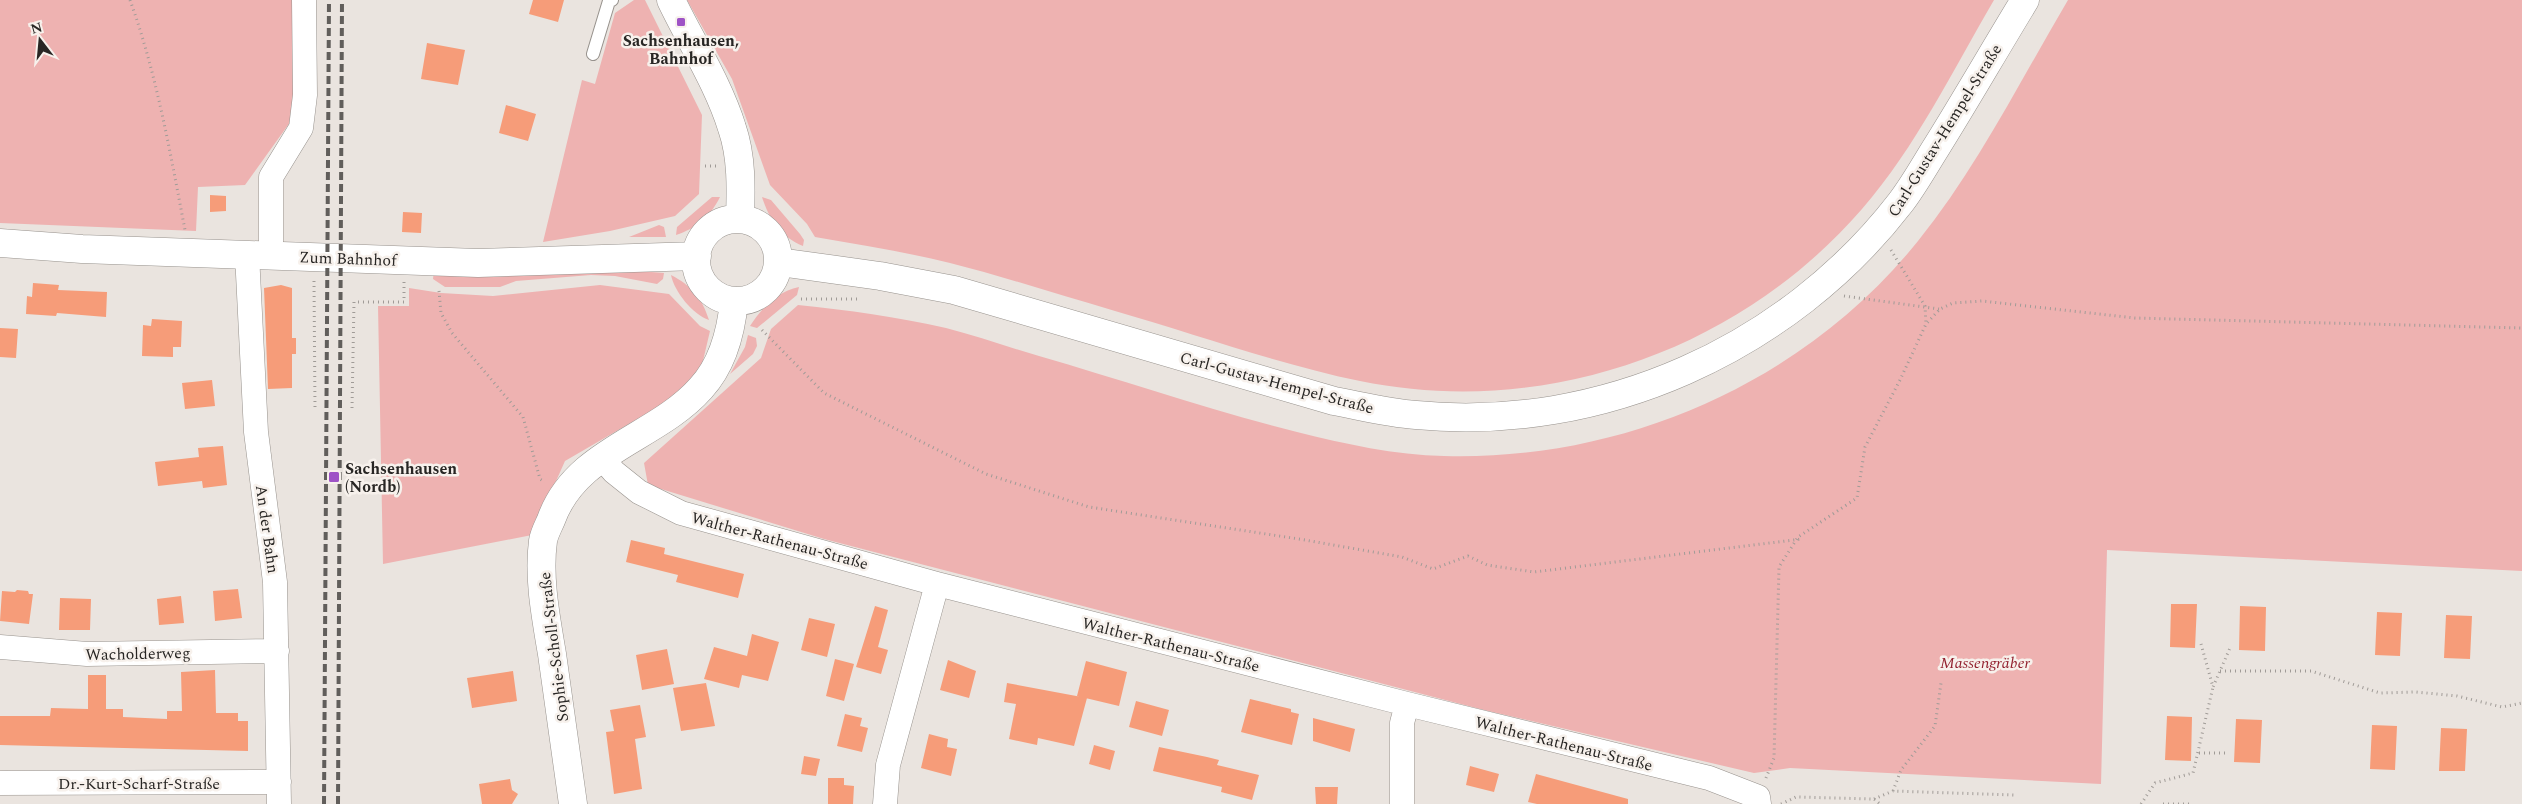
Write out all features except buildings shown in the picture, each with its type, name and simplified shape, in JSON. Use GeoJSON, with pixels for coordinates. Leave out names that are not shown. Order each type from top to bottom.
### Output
{"type":"FeatureCollection","features":[{"type":"Feature","properties":{"kind":"street","name":"An der Bahn"},"geometry":{"type":"LineString","coordinates":[[279,793],[275,582],[256,432],[259,254],[272,177],[300,128],[305,95],[304,0]]}},
{"type":"Feature","properties":{"kind":"street"},"geometry":{"type":"LineString","coordinates":[[671,0],[708,72],[733,128],[740,169],[740,219]]}},
{"type":"Feature","properties":{"kind":"street","name":"Carl-Gustav-Hempel-Straße"},"geometry":{"type":"LineString","coordinates":[[779,262],[880,276],[954,290],[1334,401],[1370,408],[1416,415],[1466,417],[1522,414],[1584,405],[1674,376],[1703,364],[1777,319],[1821,286],[1864,244],[1903,200],[2025,0]]}},
{"type":"Feature","properties":{"kind":"street"},"geometry":{"type":"LineString","coordinates":[[740,219],[753,222],[764,228],[772,238],[779,262],[773,281],[760,295],[748,300],[734,301],[714,294],[706,286],[697,267],[697,256],[700,244],[706,233],[716,225],[728,220],[740,219]]}},
{"type":"Feature","properties":{"kind":"street","name":"Zum Bahnhof"},"geometry":{"type":"LineString","coordinates":[[0,243],[82,249],[478,263],[697,256]]}},
{"type":"Feature","properties":{"kind":"street","name":"Sophie-Scholl-Straße"},"geometry":{"type":"LineString","coordinates":[[574,804],[546,616],[543,540],[562,495],[601,457],[676,412],[702,388],[719,362],[731,329],[734,301]]}},
{"type":"Feature","properties":{"kind":"street","name":"Walther-Rathenau-Straße"},"geometry":{"type":"LineString","coordinates":[[601,457],[614,472],[639,492],[681,513],[937,584],[1407,704],[1709,778],[1759,801]]}},
{"type":"Feature","properties":{"kind":"street"},"geometry":{"type":"LineString","coordinates":[[885,804],[888,765],[937,584]]}},
{"type":"Feature","properties":{"kind":"street","name":"Wacholderweg"},"geometry":{"type":"LineString","coordinates":[[0,647],[87,654],[277,651]]}},
{"type":"Feature","properties":{"kind":"street"},"geometry":{"type":"LineString","coordinates":[[1402,804],[1402,723],[1407,704]]}},
{"type":"Feature","properties":{"kind":"street","name":"Dr.-Kurt-Scharf-Straße"},"geometry":{"type":"LineString","coordinates":[[0,783],[279,793]]}},
{"type":"Feature","properties":{"kind":"lane"},"geometry":{"type":"LineString","coordinates":[[593,54],[609,1],[612,0]]}},
{"type":"Feature","properties":{"kind":"path"},"geometry":{"type":"LineString","coordinates":[[130,0],[163,112],[186,232]]}},
{"type":"Feature","properties":{"kind":"path"},"geometry":{"type":"LineString","coordinates":[[705,166],[717,166]]}},
{"type":"Feature","properties":{"kind":"path"},"geometry":{"type":"LineString","coordinates":[[1884,256],[1897,242]]}},
{"type":"Feature","properties":{"kind":"path"},"geometry":{"type":"LineString","coordinates":[[1891,250],[1925,306],[1926,324]]}},
{"type":"Feature","properties":{"kind":"path"},"geometry":{"type":"LineString","coordinates":[[314,278],[314,408]]}},
{"type":"Feature","properties":{"kind":"path"},"geometry":{"type":"LineString","coordinates":[[352,408],[354,302],[404,302],[404,279]]}},
{"type":"Feature","properties":{"kind":"path"},"geometry":{"type":"LineString","coordinates":[[1849,289],[1842,296],[1940,309]]}},
{"type":"Feature","properties":{"kind":"path"},"geometry":{"type":"LineString","coordinates":[[439,291],[441,313],[452,333],[523,417],[540,479],[549,486]]}},
{"type":"Feature","properties":{"kind":"path"},"geometry":{"type":"LineString","coordinates":[[801,299],[865,300]]}},
{"type":"Feature","properties":{"kind":"path"},"geometry":{"type":"LineString","coordinates":[[1759,801],[1774,758],[1780,566],[1796,540],[1857,498],[1865,447],[1900,380],[1926,324],[1940,309],[1953,303],[1982,301],[2136,318],[2522,328]]}},
{"type":"Feature","properties":{"kind":"path"},"geometry":{"type":"LineString","coordinates":[[762,330],[824,393],[986,474],[1089,507],[1402,557],[1433,570],[1468,556],[1487,565],[1534,572],[1802,539]]}},
{"type":"Feature","properties":{"kind":"path"},"geometry":{"type":"LineString","coordinates":[[2201,644],[2213,687]]}},
{"type":"Feature","properties":{"kind":"path"},"geometry":{"type":"LineString","coordinates":[[2141,804],[2156,783],[2194,773],[2213,687],[2230,648]]}},
{"type":"Feature","properties":{"kind":"path"},"geometry":{"type":"LineString","coordinates":[[2220,671],[2312,671],[2380,693],[2416,692],[2458,696],[2502,707],[2522,703]]}},
{"type":"Feature","properties":{"kind":"path"},"geometry":{"type":"LineString","coordinates":[[1893,790],[1901,770],[1935,726],[1941,683]]}},
{"type":"Feature","properties":{"kind":"path"},"geometry":{"type":"LineString","coordinates":[[2199,753],[2227,753]]}},
{"type":"Feature","properties":{"kind":"path"},"geometry":{"type":"LineString","coordinates":[[1781,804],[1796,797],[1874,799],[1893,790],[2014,796]]}},
{"type":"Feature","properties":{"kind":"path"},"geometry":{"type":"LineString","coordinates":[[1874,799],[1880,804]]}},
{"type":"Feature","properties":{"kind":"path"},"geometry":{"type":"LineString","coordinates":[[2163,804],[2192,804]]}},
{"type":"Feature","properties":{"kind":"green space"},"geometry":{"type":"Polygon","coordinates":[[[0,0],[300,0],[301,107],[245,185],[198,187],[196,231],[0,223],[0,0]]]}},
{"type":"Feature","properties":{"kind":"green space"},"geometry":{"type":"Polygon","coordinates":[[[634,0],[645,0],[702,115],[699,194],[675,216],[610,231],[543,242],[582,80],[595,84],[615,13],[634,0]]]}},
{"type":"Feature","properties":{"kind":"green space"},"geometry":{"type":"Polygon","coordinates":[[[687,0],[1994,0],[1933,108],[1900,160],[1881,185],[1862,209],[1813,259],[1758,301],[1698,336],[1634,362],[1568,381],[1499,390],[1430,390],[1360,381],[1329,374],[971,268],[917,255],[815,237],[807,224],[770,185],[732,79],[687,0]]]}},
{"type":"Feature","properties":{"kind":"green space","name":"Massengräber"},"geometry":{"type":"Polygon","coordinates":[[[2068,0],[2522,0],[2522,571],[2107,550],[2101,784],[1790,768],[1754,773],[1484,710],[824,539],[648,485],[644,463],[761,358],[771,329],[798,305],[872,314],[946,328],[1264,423],[1333,441],[1389,451],[1444,456],[1511,454],[1578,444],[1643,427],[1706,403],[1766,372],[1822,335],[1873,291],[1918,241],[1960,184],[1997,124],[2068,0]]]}},
{"type":"Feature","properties":{"kind":"green space"},"geometry":{"type":"Polygon","coordinates":[[[712,197],[720,197],[707,216],[697,225],[676,235],[677,227],[712,197]]]}},
{"type":"Feature","properties":{"kind":"green space"},"geometry":{"type":"Polygon","coordinates":[[[762,197],[771,200],[800,234],[804,240],[803,246],[788,238],[782,232],[768,213],[762,197]]]}},
{"type":"Feature","properties":{"kind":"green space"},"geometry":{"type":"Polygon","coordinates":[[[659,225],[664,227],[666,237],[629,237],[659,225]]]}},
{"type":"Feature","properties":{"kind":"green space"},"geometry":{"type":"Polygon","coordinates":[[[600,268],[664,273],[663,279],[657,284],[615,276],[591,275],[516,281],[500,287],[445,287],[433,279],[434,270],[600,268]]]}},
{"type":"Feature","properties":{"kind":"green space"},"geometry":{"type":"Polygon","coordinates":[[[671,275],[695,293],[703,305],[709,320],[697,313],[685,302],[676,288],[671,275]]]}},
{"type":"Feature","properties":{"kind":"green space"},"geometry":{"type":"Polygon","coordinates":[[[600,285],[669,294],[700,326],[710,331],[702,365],[675,397],[565,461],[532,535],[383,564],[378,306],[409,306],[409,288],[441,293],[493,296],[600,285]]]}},
{"type":"Feature","properties":{"kind":"green space"},"geometry":{"type":"Polygon","coordinates":[[[799,287],[797,295],[757,328],[750,326],[771,301],[791,289],[799,287]]]}},
{"type":"Feature","properties":{"kind":"green space"},"geometry":{"type":"Polygon","coordinates":[[[748,335],[756,338],[757,346],[753,354],[730,374],[745,347],[748,335]]]}},
{"type":"Feature","properties":{"kind":"railway"},"geometry":{"type":"LineString","coordinates":[[324,804],[329,0]]}},
{"type":"Feature","properties":{"kind":"railway"},"geometry":{"type":"LineString","coordinates":[[338,804],[342,0]]}},
{"type":"Feature","properties":{"kind":"place","name":"Sachsenhausen, Bahnhof"},"geometry":{"type":"Point","coordinates":[681,22]}},
{"type":"Feature","properties":{"kind":"place","name":"Sachsenhausen (Nordb)"},"geometry":{"type":"Point","coordinates":[334,477]}}]}
